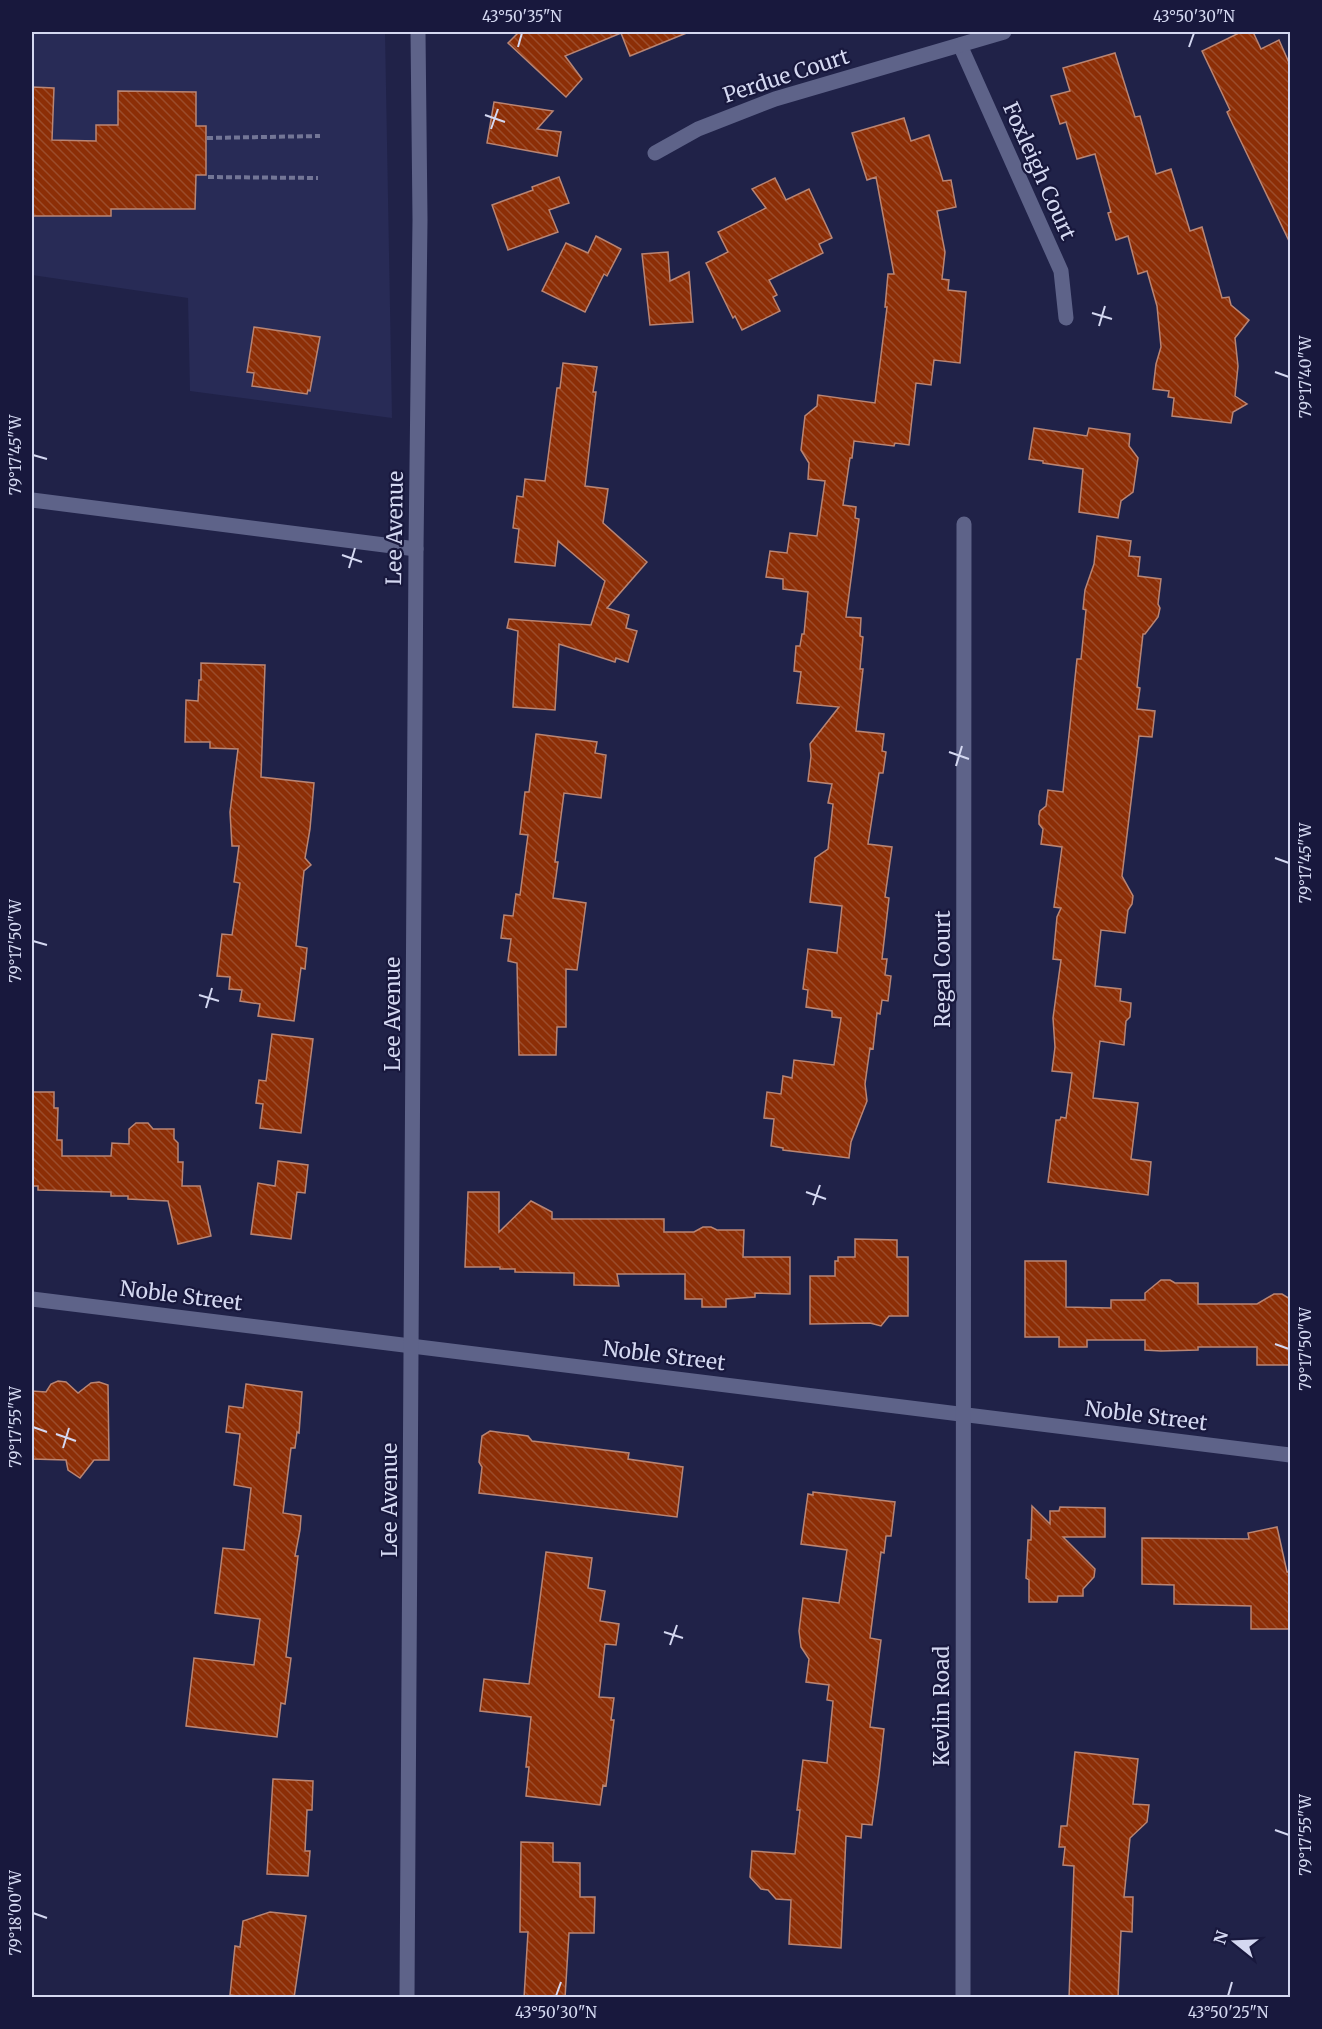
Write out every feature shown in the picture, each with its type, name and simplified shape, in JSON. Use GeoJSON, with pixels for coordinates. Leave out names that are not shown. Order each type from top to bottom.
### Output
{"type":"FeatureCollection","features":[{"type":"Feature","properties":{"kind":"street","name":"Lee Avenue"},"geometry":{"type":"LineString","coordinates":[[407,1998],[420,220],[418,32]]}},
{"type":"Feature","properties":{"kind":"street","name":"Perdue Court"},"geometry":{"type":"LineString","coordinates":[[655,153],[698,129],[775,99],[1004,32]]}},
{"type":"Feature","properties":{"kind":"street","name":"Foxleigh Court"},"geometry":{"type":"LineString","coordinates":[[960,45],[1061,271],[1066,318]]}},
{"type":"Feature","properties":{"kind":"street"},"geometry":{"type":"LineString","coordinates":[[32,500],[416,549]]}},
{"type":"Feature","properties":{"kind":"street","name":"Regal Court"},"geometry":{"type":"LineString","coordinates":[[964,524],[964,1414]]}},
{"type":"Feature","properties":{"kind":"street","name":"Noble Street"},"geometry":{"type":"LineString","coordinates":[[32,1299],[1290,1455]]}},
{"type":"Feature","properties":{"kind":"street","name":"Kevlin Road"},"geometry":{"type":"LineString","coordinates":[[963,1998],[964,1414]]}},
{"type":"Feature","properties":{"kind":"path"},"geometry":{"type":"LineString","coordinates":[[207,138],[320,136]]}},
{"type":"Feature","properties":{"kind":"path"},"geometry":{"type":"LineString","coordinates":[[208,177],[318,178]]}},
{"type":"Feature","properties":{"kind":"shaded area"},"geometry":{"type":"Polygon","coordinates":[[[32,32],[385,32],[392,418],[190,391],[188,298],[32,275],[32,32]]]}},
{"type":"Feature","properties":{"kind":"building"},"geometry":{"type":"Polygon","coordinates":[[[519,32],[689,32],[630,56],[621,33],[565,56],[582,79],[566,97],[508,43],[519,32]]]}},
{"type":"Feature","properties":{"kind":"building"},"geometry":{"type":"Polygon","coordinates":[[[1241,32],[1253,32],[1261,49],[1279,40],[1290,65],[1290,243],[1227,112],[1230,110],[1202,51],[1241,32]]]}},
{"type":"Feature","properties":{"kind":"building"},"geometry":{"type":"Polygon","coordinates":[[[1115,53],[1135,117],[1140,116],[1156,174],[1171,169],[1190,231],[1202,227],[1222,298],[1229,297],[1231,305],[1249,320],[1235,338],[1238,366],[1235,396],[1247,404],[1233,412],[1231,423],[1172,416],[1174,398],[1168,397],[1169,391],[1153,389],[1161,347],[1157,306],[1147,271],[1138,274],[1128,236],[1116,240],[1095,154],[1077,159],[1066,122],[1060,124],[1051,96],[1070,91],[1063,68],[1115,53]]]}},
{"type":"Feature","properties":{"kind":"building"},"geometry":{"type":"Polygon","coordinates":[[[32,87],[54,88],[52,140],[96,141],[96,125],[118,125],[118,91],[196,92],[196,126],[206,126],[206,175],[196,175],[195,209],[111,209],[111,216],[32,216],[32,87]]]}},
{"type":"Feature","properties":{"kind":"building"},"geometry":{"type":"Polygon","coordinates":[[[494,102],[553,111],[537,129],[561,132],[557,156],[487,143],[494,102]]]}},
{"type":"Feature","properties":{"kind":"building"},"geometry":{"type":"Polygon","coordinates":[[[904,118],[911,141],[929,135],[943,181],[951,180],[956,207],[937,211],[945,252],[942,279],[949,280],[948,290],[966,292],[960,363],[934,360],[931,385],[916,383],[909,445],[895,443],[894,446],[854,441],[843,505],[856,507],[855,518],[859,519],[846,617],[861,618],[860,636],[863,637],[860,669],[863,669],[856,731],[884,734],[882,751],[886,752],[883,773],[879,773],[868,844],[892,847],[885,897],[889,898],[882,959],[887,959],[885,975],[891,976],[888,1001],[882,1000],[880,1014],[877,1013],[873,1049],[870,1048],[865,1084],[867,1101],[851,1142],[849,1158],[783,1150],[783,1148],[771,1146],[774,1119],[764,1118],[767,1092],[781,1094],[783,1076],[792,1078],[794,1060],[834,1065],[841,1018],[832,1017],[832,1011],[806,1007],[808,990],[803,989],[808,949],[837,953],[842,906],[810,902],[815,858],[828,849],[833,804],[828,803],[832,784],[808,781],[810,744],[839,707],[797,703],[801,672],[794,671],[796,646],[800,646],[802,634],[804,634],[808,592],[783,589],[783,579],[766,577],[770,551],[787,553],[790,533],[817,536],[825,481],[808,479],[809,463],[801,450],[805,416],[817,406],[818,395],[875,403],[887,307],[885,307],[888,274],[894,274],[876,177],[867,180],[852,133],[904,118]]]}},
{"type":"Feature","properties":{"kind":"building"},"geometry":{"type":"Polygon","coordinates":[[[559,177],[569,203],[549,210],[558,232],[508,250],[492,205],[533,190],[532,187],[559,177]]]}},
{"type":"Feature","properties":{"kind":"building"},"geometry":{"type":"Polygon","coordinates":[[[775,178],[786,200],[809,189],[832,238],[819,244],[823,253],[769,280],[777,295],[773,297],[780,311],[742,330],[735,316],[733,318],[706,263],[728,252],[718,232],[766,208],[752,189],[775,178]]]}},
{"type":"Feature","properties":{"kind":"building"},"geometry":{"type":"Polygon","coordinates":[[[596,236],[621,249],[607,276],[604,274],[585,312],[542,291],[566,243],[588,253],[596,236]]]}},
{"type":"Feature","properties":{"kind":"building"},"geometry":{"type":"Polygon","coordinates":[[[668,252],[670,281],[689,272],[693,322],[650,325],[642,254],[668,252]]]}},
{"type":"Feature","properties":{"kind":"building"},"geometry":{"type":"Polygon","coordinates":[[[254,327],[320,337],[310,391],[308,390],[307,394],[252,386],[254,373],[247,372],[254,327]]]}},
{"type":"Feature","properties":{"kind":"building"},"geometry":{"type":"Polygon","coordinates":[[[563,363],[597,367],[585,486],[608,489],[603,523],[647,562],[607,608],[629,615],[626,628],[637,631],[628,662],[616,658],[615,662],[559,644],[555,710],[513,707],[518,631],[507,628],[509,619],[591,625],[605,581],[558,541],[555,566],[515,562],[519,529],[513,528],[517,496],[523,497],[525,479],[545,481],[557,388],[560,388],[563,363]]]}},
{"type":"Feature","properties":{"kind":"building"},"geometry":{"type":"Polygon","coordinates":[[[1034,428],[1087,436],[1089,428],[1130,434],[1129,446],[1138,458],[1133,492],[1121,501],[1118,518],[1079,512],[1083,469],[1029,459],[1034,428]]]}},
{"type":"Feature","properties":{"kind":"building"},"geometry":{"type":"Polygon","coordinates":[[[1097,536],[1131,541],[1129,556],[1140,557],[1138,576],[1161,579],[1158,617],[1143,634],[1137,687],[1140,688],[1137,709],[1155,711],[1152,737],[1139,736],[1122,876],[1133,896],[1132,904],[1128,910],[1125,933],[1101,930],[1095,986],[1121,989],[1120,1001],[1131,1003],[1130,1017],[1126,1021],[1124,1045],[1100,1041],[1093,1098],[1138,1103],[1131,1159],[1151,1162],[1148,1195],[1048,1182],[1056,1120],[1060,1120],[1061,1117],[1066,1118],[1072,1073],[1052,1071],[1055,1047],[1053,1018],[1061,960],[1053,959],[1057,917],[1061,908],[1054,907],[1062,847],[1041,844],[1043,829],[1039,824],[1039,816],[1040,811],[1046,806],[1048,790],[1063,792],[1077,659],[1081,659],[1086,610],[1083,609],[1085,590],[1094,564],[1097,536]]]}},
{"type":"Feature","properties":{"kind":"building"},"geometry":{"type":"Polygon","coordinates":[[[201,663],[265,665],[261,777],[314,783],[305,858],[311,865],[304,871],[296,946],[307,948],[305,969],[301,968],[294,1021],[258,1016],[260,1004],[240,1001],[242,990],[229,989],[230,977],[217,976],[222,934],[232,935],[240,883],[234,882],[239,846],[232,846],[230,812],[238,749],[210,748],[210,742],[185,742],[186,700],[198,701],[201,663]]]}},
{"type":"Feature","properties":{"kind":"building"},"geometry":{"type":"Polygon","coordinates":[[[536,734],[597,742],[595,753],[606,755],[601,798],[564,793],[553,898],[586,903],[577,970],[566,969],[566,1027],[557,1027],[556,1055],[519,1055],[517,963],[508,961],[511,939],[501,938],[504,915],[513,916],[516,894],[520,895],[528,835],[520,834],[525,792],[529,792],[536,734]]]}},
{"type":"Feature","properties":{"kind":"building"},"geometry":{"type":"Polygon","coordinates":[[[272,1034],[313,1039],[301,1133],[260,1128],[263,1104],[256,1103],[259,1080],[266,1081],[272,1034]]]}},
{"type":"Feature","properties":{"kind":"building"},"geometry":{"type":"Polygon","coordinates":[[[32,1092],[54,1092],[54,1108],[58,1108],[57,1140],[62,1140],[62,1156],[111,1156],[112,1143],[129,1144],[129,1129],[136,1123],[148,1123],[153,1129],[174,1129],[174,1139],[178,1143],[178,1162],[183,1162],[182,1186],[200,1186],[211,1236],[178,1244],[168,1201],[128,1199],[128,1196],[111,1196],[111,1192],[38,1190],[38,1186],[32,1186],[32,1092]]]}},
{"type":"Feature","properties":{"kind":"building"},"geometry":{"type":"Polygon","coordinates":[[[278,1161],[308,1165],[305,1193],[297,1192],[291,1239],[251,1234],[258,1183],[275,1186],[278,1161]]]}},
{"type":"Feature","properties":{"kind":"building"},"geometry":{"type":"Polygon","coordinates":[[[468,1192],[499,1192],[499,1232],[531,1201],[552,1212],[552,1219],[664,1219],[664,1232],[694,1232],[703,1227],[717,1230],[744,1230],[743,1257],[790,1257],[790,1294],[755,1293],[755,1297],[726,1299],[726,1307],[702,1307],[702,1299],[685,1299],[685,1274],[617,1274],[619,1286],[574,1285],[574,1273],[515,1272],[515,1269],[500,1269],[500,1267],[465,1267],[468,1192]]]}},
{"type":"Feature","properties":{"kind":"building"},"geometry":{"type":"Polygon","coordinates":[[[855,1239],[897,1240],[897,1257],[908,1257],[908,1316],[889,1316],[881,1326],[870,1323],[810,1324],[810,1276],[835,1276],[835,1261],[838,1261],[838,1257],[855,1257],[855,1239]]]}},
{"type":"Feature","properties":{"kind":"building"},"geometry":{"type":"Polygon","coordinates":[[[1025,1261],[1066,1261],[1066,1307],[1111,1308],[1111,1300],[1145,1300],[1145,1293],[1161,1280],[1170,1280],[1175,1283],[1198,1283],[1198,1304],[1257,1304],[1274,1294],[1282,1294],[1290,1299],[1290,1365],[1257,1365],[1257,1347],[1198,1347],[1198,1350],[1161,1351],[1145,1350],[1145,1340],[1087,1340],[1087,1347],[1059,1347],[1059,1337],[1025,1337],[1025,1261]]]}},
{"type":"Feature","properties":{"kind":"building"},"geometry":{"type":"Polygon","coordinates":[[[58,1381],[66,1382],[78,1393],[91,1383],[99,1382],[108,1385],[109,1460],[94,1460],[80,1478],[68,1470],[66,1460],[32,1459],[32,1391],[46,1392],[51,1384],[58,1381]]]}},
{"type":"Feature","properties":{"kind":"building"},"geometry":{"type":"Polygon","coordinates":[[[246,1384],[302,1392],[299,1433],[297,1432],[295,1448],[291,1448],[283,1513],[301,1516],[286,1657],[291,1658],[285,1704],[281,1703],[277,1737],[186,1726],[194,1658],[254,1665],[260,1619],[215,1613],[223,1548],[244,1550],[251,1488],[234,1485],[240,1434],[226,1432],[229,1406],[243,1408],[246,1384]]]}},
{"type":"Feature","properties":{"kind":"building"},"geometry":{"type":"Polygon","coordinates":[[[490,1431],[528,1436],[532,1441],[629,1453],[628,1459],[683,1467],[677,1517],[479,1493],[482,1436],[490,1431]]]}},
{"type":"Feature","properties":{"kind":"building"},"geometry":{"type":"Polygon","coordinates":[[[813,1492],[895,1502],[891,1536],[886,1536],[884,1553],[881,1552],[870,1638],[881,1640],[870,1727],[884,1729],[879,1775],[872,1825],[862,1824],[861,1838],[846,1836],[841,1948],[789,1944],[791,1900],[776,1899],[768,1890],[761,1889],[750,1877],[752,1851],[795,1854],[803,1760],[827,1763],[833,1701],[827,1700],[829,1685],[806,1682],[809,1659],[801,1647],[799,1631],[803,1598],[839,1603],[847,1550],[801,1544],[808,1494],[813,1495],[813,1492]]]}},
{"type":"Feature","properties":{"kind":"building"},"geometry":{"type":"Polygon","coordinates":[[[1032,1506],[1050,1524],[1050,1511],[1059,1511],[1060,1507],[1105,1508],[1105,1537],[1063,1537],[1095,1569],[1094,1577],[1083,1589],[1083,1596],[1058,1596],[1057,1602],[1029,1602],[1029,1580],[1026,1578],[1028,1540],[1031,1540],[1032,1506]]]}},
{"type":"Feature","properties":{"kind":"building"},"geometry":{"type":"Polygon","coordinates":[[[1277,1527],[1287,1572],[1290,1572],[1290,1629],[1251,1629],[1251,1606],[1174,1604],[1174,1585],[1142,1584],[1142,1538],[1249,1539],[1248,1533],[1277,1527]]]}},
{"type":"Feature","properties":{"kind":"building"},"geometry":{"type":"Polygon","coordinates":[[[546,1552],[592,1558],[588,1588],[605,1591],[600,1621],[619,1624],[616,1645],[605,1644],[599,1697],[614,1698],[611,1720],[614,1720],[606,1786],[603,1785],[600,1805],[526,1796],[529,1767],[526,1767],[531,1717],[480,1711],[484,1679],[529,1684],[546,1552]]]}},
{"type":"Feature","properties":{"kind":"building"},"geometry":{"type":"Polygon","coordinates":[[[1075,1752],[1138,1759],[1133,1804],[1149,1805],[1147,1822],[1130,1838],[1124,1897],[1133,1897],[1132,1932],[1121,1931],[1118,1998],[1069,1998],[1074,1866],[1063,1865],[1065,1847],[1059,1847],[1061,1826],[1067,1826],[1075,1752]]]}},
{"type":"Feature","properties":{"kind":"building"},"geometry":{"type":"Polygon","coordinates":[[[273,1779],[313,1781],[312,1810],[307,1810],[305,1851],[310,1851],[308,1876],[267,1874],[273,1779]]]}},
{"type":"Feature","properties":{"kind":"building"},"geometry":{"type":"Polygon","coordinates":[[[521,1842],[553,1843],[553,1862],[580,1863],[580,1897],[595,1897],[594,1933],[569,1933],[565,1998],[524,1998],[528,1932],[520,1932],[521,1842]]]}},
{"type":"Feature","properties":{"kind":"building"},"geometry":{"type":"Polygon","coordinates":[[[270,1912],[306,1916],[294,1998],[252,1998],[230,1995],[235,1946],[240,1947],[243,1921],[270,1912]]]}}]}
